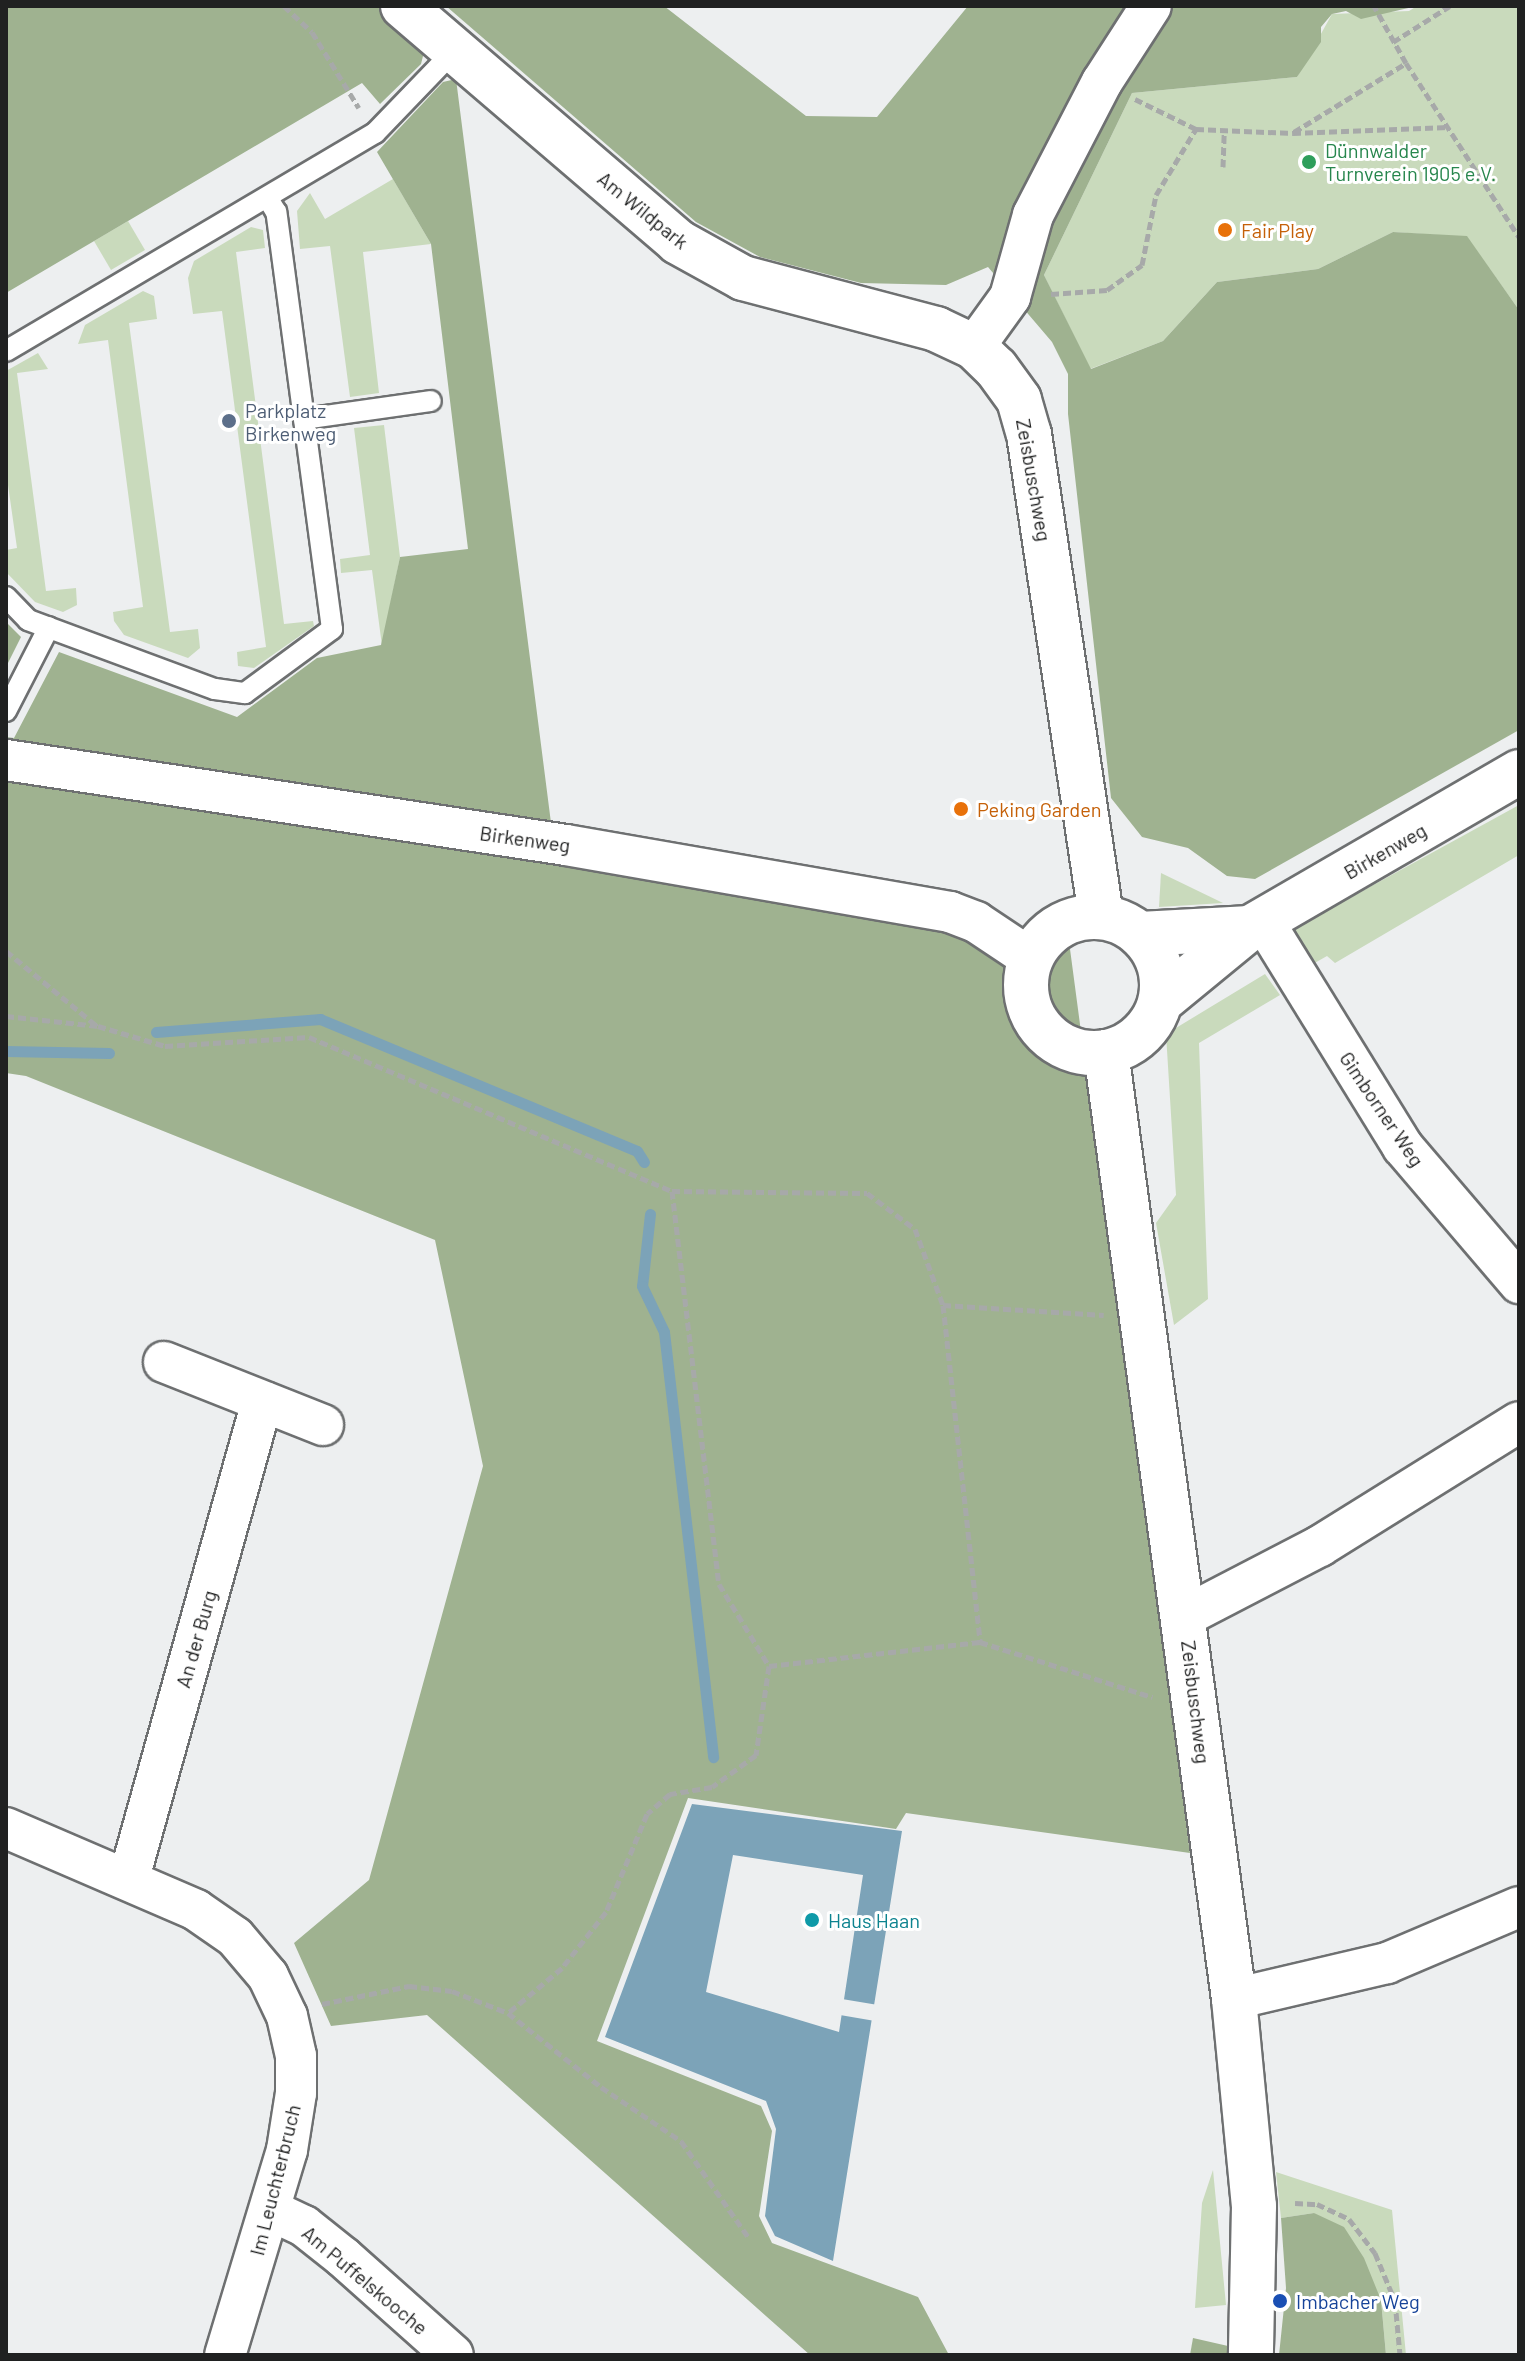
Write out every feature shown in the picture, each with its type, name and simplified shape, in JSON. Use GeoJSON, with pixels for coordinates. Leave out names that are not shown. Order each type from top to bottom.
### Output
{"type":"FeatureCollection","features":[{"type":"Feature","properties":{"kind":"street","name":"Am Wildpark"},"geometry":{"type":"LineString","coordinates":[[403,6],[678,242],[743,278],[936,329],[974,347]]}},
{"type":"Feature","properties":{"kind":"street"},"geometry":{"type":"LineString","coordinates":[[974,347],[1010,297],[1033,215],[1102,82],[1151,6]]}},
{"type":"Feature","properties":{"kind":"street","name":"Zeisbuschweg"},"geometry":{"type":"LineString","coordinates":[[974,347],[1019,400],[1029,434],[1101,916]]}},
{"type":"Feature","properties":{"kind":"street","name":"Birkenweg"},"geometry":{"type":"LineString","coordinates":[[6,760],[566,845],[950,912],[976,922],[1030,958]]}},
{"type":"Feature","properties":{"kind":"street","name":"Birkenweg"},"geometry":{"type":"LineString","coordinates":[[1161,1001],[1257,925],[1519,772]]}},
{"type":"Feature","properties":{"kind":"street"},"geometry":{"type":"LineString","coordinates":[[1101,916],[1140,934],[1159,965],[1161,1001],[1141,1035],[1106,1052],[1070,1049],[1040,1028],[1026,994],[1030,958],[1059,925],[1101,916]]}},
{"type":"Feature","properties":{"kind":"street","name":"Birkenweg"},"geometry":{"type":"LineString","coordinates":[[1140,934],[1257,925]]}},
{"type":"Feature","properties":{"kind":"street","name":"Gimborner Weg"},"geometry":{"type":"LineString","coordinates":[[1257,925],[1403,1147],[1519,1283]]}},
{"type":"Feature","properties":{"kind":"street","name":"Zeisbuschweg"},"geometry":{"type":"LineString","coordinates":[[1106,1052],[1145,1317],[1234,1999],[1254,2206],[1251,2355]]}},
{"type":"Feature","properties":{"kind":"street"},"geometry":{"type":"LineString","coordinates":[[164,1362],[323,1425]]}},
{"type":"Feature","properties":{"kind":"street","name":"An der Burg"},"geometry":{"type":"LineString","coordinates":[[129,1878],[262,1401]]}},
{"type":"Feature","properties":{"kind":"street"},"geometry":{"type":"LineString","coordinates":[[1185,1616],[1334,1538],[1519,1422]]}},
{"type":"Feature","properties":{"kind":"street","name":"Im Leuchterbruch"},"geometry":{"type":"LineString","coordinates":[[6,1828],[129,1878],[196,1910],[235,1937],[268,1976],[287,2016],[296,2056],[296,2093],[272,2211],[225,2355]]}},
{"type":"Feature","properties":{"kind":"street"},"geometry":{"type":"LineString","coordinates":[[1234,1999],[1387,1963],[1519,1907]]}},
{"type":"Feature","properties":{"kind":"street","name":"Am Puffelskooche"},"geometry":{"type":"LineString","coordinates":[[272,2211],[304,2226],[453,2355]]}},
{"type":"Feature","properties":{"kind":"lane"},"geometry":{"type":"LineString","coordinates":[[6,351],[375,133],[455,50]]}},
{"type":"Feature","properties":{"kind":"lane"},"geometry":{"type":"LineString","coordinates":[[6,597],[28,620],[215,689],[245,693],[332,629],[276,212],[267,197]]}},
{"type":"Feature","properties":{"kind":"lane"},"geometry":{"type":"LineString","coordinates":[[304,419],[431,401]]}},
{"type":"Feature","properties":{"kind":"lane"},"geometry":{"type":"LineString","coordinates":[[6,711],[49,627]]}},
{"type":"Feature","properties":{"kind":"path"},"geometry":{"type":"LineString","coordinates":[[284,6],[312,32],[375,133]]}},
{"type":"Feature","properties":{"kind":"path"},"geometry":{"type":"LineString","coordinates":[[1374,6],[1406,63],[1519,237]]}},
{"type":"Feature","properties":{"kind":"path"},"geometry":{"type":"LineString","coordinates":[[1393,42],[1450,6]]}},
{"type":"Feature","properties":{"kind":"path"},"geometry":{"type":"LineString","coordinates":[[1293,133],[1406,63]]}},
{"type":"Feature","properties":{"kind":"path"},"geometry":{"type":"LineString","coordinates":[[1102,82],[1196,129],[1293,133],[1449,127]]}},
{"type":"Feature","properties":{"kind":"path"},"geometry":{"type":"LineString","coordinates":[[1010,297],[1107,290],[1142,265],[1156,195],[1196,129]]}},
{"type":"Feature","properties":{"kind":"path"},"geometry":{"type":"LineString","coordinates":[[1223,167],[1224,130]]}},
{"type":"Feature","properties":{"kind":"path"},"geometry":{"type":"LineString","coordinates":[[6,951],[98,1026]]}},
{"type":"Feature","properties":{"kind":"path"},"geometry":{"type":"LineString","coordinates":[[6,1016],[98,1026],[165,1046],[309,1037],[672,1191],[867,1193],[915,1229],[943,1305],[980,1642]]}},
{"type":"Feature","properties":{"kind":"path"},"geometry":{"type":"LineString","coordinates":[[508,2013],[562,1968],[606,1912],[647,1814],[670,1794],[712,1787],[756,1755],[769,1666],[719,1584],[672,1191]]}},
{"type":"Feature","properties":{"kind":"path"},"geometry":{"type":"LineString","coordinates":[[943,1305],[1145,1317]]}},
{"type":"Feature","properties":{"kind":"path"},"geometry":{"type":"LineString","coordinates":[[769,1666],[980,1642],[1198,1715]]}},
{"type":"Feature","properties":{"kind":"path"},"geometry":{"type":"LineString","coordinates":[[287,2016],[367,1992],[409,1986],[452,1991],[508,2013],[601,2087],[681,2141],[749,2238]]}},
{"type":"Feature","properties":{"kind":"path"},"geometry":{"type":"LineString","coordinates":[[1254,2206],[1317,2204],[1349,2219],[1375,2253],[1395,2301],[1400,2355]]}},
{"type":"Feature","properties":{"kind":"green space"},"geometry":{"type":"Polygon","coordinates":[[[6,6],[387,6],[424,52],[421,64],[380,104],[362,83],[6,293],[6,6]]]}},
{"type":"Feature","properties":{"kind":"green space"},"geometry":{"type":"Polygon","coordinates":[[[446,6],[664,6],[806,116],[877,117],[968,6],[1417,6],[1361,19],[1346,11],[1332,14],[1321,27],[1321,42],[1297,77],[1132,93],[1044,275],[1091,369],[1163,341],[1217,282],[1318,269],[1393,232],[1467,236],[1519,310],[1519,730],[1255,879],[1227,876],[1188,848],[1142,837],[1111,798],[1068,414],[1068,374],[1052,342],[988,267],[946,285],[861,283],[760,257],[696,222],[446,6]]]}},
{"type":"Feature","properties":{"kind":"green space","name":"Dünnwalder Turnverein 1905 e.V."},"geometry":{"type":"Polygon","coordinates":[[[1417,6],[1519,6],[1519,310],[1467,237],[1393,232],[1318,269],[1217,282],[1163,341],[1090,369],[1044,275],[1132,93],[1297,77],[1332,14],[1409,11],[1417,6]]]}},
{"type":"Feature","properties":{"kind":"green space"},"geometry":{"type":"Polygon","coordinates":[[[456,79],[556,862],[1070,949],[1190,1853],[906,1813],[896,1829],[688,1798],[597,2041],[761,2106],[772,2131],[759,2216],[772,2243],[918,2297],[949,2355],[810,2355],[427,2015],[331,2026],[294,1943],[369,1880],[483,1466],[435,1240],[26,1076],[6,1073],[6,737],[14,738],[59,652],[237,717],[317,658],[381,645],[400,557],[468,549],[431,244],[377,152],[443,82],[456,79]]]}},
{"type":"Feature","properties":{"kind":"green space"},"geometry":{"type":"Polygon","coordinates":[[[393,179],[431,244],[363,252],[379,393],[350,397],[330,246],[300,249],[297,211],[310,193],[325,219],[393,179]]]}},
{"type":"Feature","properties":{"kind":"green space"},"geometry":{"type":"Polygon","coordinates":[[[128,221],[145,250],[111,270],[94,241],[128,221]]]}},
{"type":"Feature","properties":{"kind":"green space"},"geometry":{"type":"Polygon","coordinates":[[[251,227],[263,230],[265,248],[236,252],[284,624],[313,621],[314,626],[254,668],[238,666],[237,652],[266,647],[222,311],[193,314],[188,278],[194,261],[251,227]]]}},
{"type":"Feature","properties":{"kind":"green space"},"geometry":{"type":"Polygon","coordinates":[[[143,291],[154,296],[157,319],[129,323],[170,632],[198,629],[200,648],[188,658],[124,635],[114,621],[113,612],[143,607],[108,340],[78,344],[85,325],[143,291]]]}},
{"type":"Feature","properties":{"kind":"green space"},"geometry":{"type":"Polygon","coordinates":[[[38,353],[48,369],[17,373],[46,591],[76,588],[77,605],[63,612],[35,602],[6,572],[6,550],[17,548],[6,471],[6,371],[38,353]]]}},
{"type":"Feature","properties":{"kind":"green space"},"geometry":{"type":"Polygon","coordinates":[[[384,425],[400,557],[382,646],[372,570],[341,573],[340,559],[370,555],[354,428],[384,425]]]}},
{"type":"Feature","properties":{"kind":"green space"},"geometry":{"type":"Polygon","coordinates":[[[6,622],[21,637],[6,667],[6,622]]]}},
{"type":"Feature","properties":{"kind":"green space"},"geometry":{"type":"Polygon","coordinates":[[[1519,805],[1519,855],[1335,963],[1327,956],[1297,973],[1283,951],[1295,928],[1519,805]]]}},
{"type":"Feature","properties":{"kind":"green space"},"geometry":{"type":"Polygon","coordinates":[[[1161,873],[1223,903],[1159,907],[1161,873]]]}},
{"type":"Feature","properties":{"kind":"green space"},"geometry":{"type":"Polygon","coordinates":[[[1265,974],[1280,995],[1199,1043],[1208,1299],[1174,1325],[1156,1223],[1176,1195],[1166,1034],[1265,974]]]}},
{"type":"Feature","properties":{"kind":"green space"},"geometry":{"type":"Polygon","coordinates":[[[1213,2170],[1226,2305],[1195,2308],[1202,2203],[1213,2170]]]}},
{"type":"Feature","properties":{"kind":"green space"},"geometry":{"type":"Polygon","coordinates":[[[1276,2172],[1392,2210],[1406,2355],[1386,2355],[1381,2300],[1314,2213],[1281,2218],[1276,2172]]]}},
{"type":"Feature","properties":{"kind":"green space"},"geometry":{"type":"Polygon","coordinates":[[[1314,2213],[1344,2227],[1364,2258],[1381,2300],[1386,2355],[1279,2355],[1286,2288],[1281,2218],[1314,2213]]]}},
{"type":"Feature","properties":{"kind":"green space"},"geometry":{"type":"Polygon","coordinates":[[[1193,2338],[1228,2346],[1227,2355],[1190,2355],[1193,2338]]]}},
{"type":"Feature","properties":{"kind":"water"},"geometry":{"type":"Polygon","coordinates":[[[692,1804],[902,1831],[833,2261],[775,2236],[765,2216],[776,2129],[766,2101],[605,2037],[692,1804]],[[733,1855],[706,1992],[839,2032],[863,1875],[733,1855]]]}},
{"type":"Feature","properties":{"kind":"pier"},"geometry":{"type":"Polygon","coordinates":[[[842,1999],[878,2005],[875,2021],[840,2015],[842,1999]]]}},
{"type":"Feature","properties":{"kind":"waterway"},"geometry":{"type":"LineString","coordinates":[[156,1032],[320,1019],[637,1151],[644,1162]]}},
{"type":"Feature","properties":{"kind":"waterway"},"geometry":{"type":"LineString","coordinates":[[6,1051],[109,1053]]}},
{"type":"Feature","properties":{"kind":"waterway"},"geometry":{"type":"LineString","coordinates":[[650,1214],[642,1286],[664,1332],[713,1757]]}},
{"type":"Feature","properties":{"kind":"place","name":"Dünnwalder Turnverein 1905 e.V."},"geometry":{"type":"Point","coordinates":[1309,162]}},
{"type":"Feature","properties":{"kind":"place","name":"Fair Play"},"geometry":{"type":"Point","coordinates":[1225,230]}},
{"type":"Feature","properties":{"kind":"place","name":"Parkplatz Birkenweg"},"geometry":{"type":"Point","coordinates":[229,421]}},
{"type":"Feature","properties":{"kind":"place","name":"Peking Garden"},"geometry":{"type":"Point","coordinates":[961,809]}},
{"type":"Feature","properties":{"kind":"place","name":"Haus Haan"},"geometry":{"type":"Point","coordinates":[812,1920]}},
{"type":"Feature","properties":{"kind":"place","name":"Imbacher Weg"},"geometry":{"type":"Point","coordinates":[1280,2301]}}]}
